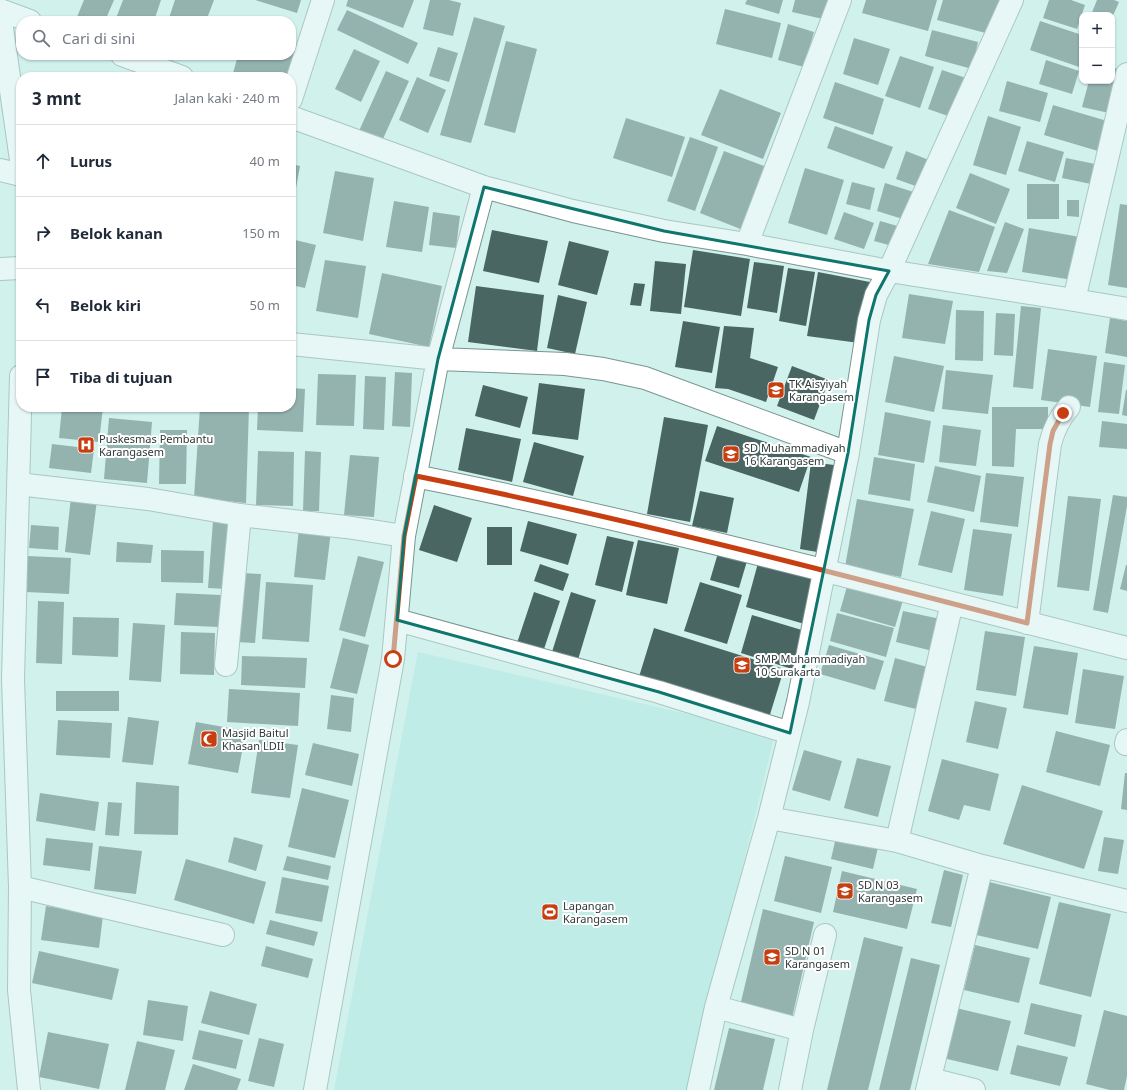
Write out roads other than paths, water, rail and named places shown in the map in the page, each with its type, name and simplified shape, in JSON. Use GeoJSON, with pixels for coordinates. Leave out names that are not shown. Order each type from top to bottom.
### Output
{"type":"FeatureCollection","features":[{"type":"Feature","properties":{"kind":"street"},"geometry":{"type":"LineString","coordinates":[[296,84],[323,0]]}},
{"type":"Feature","properties":{"kind":"street"},"geometry":{"type":"LineString","coordinates":[[747,244],[840,0]]}},
{"type":"Feature","properties":{"kind":"street"},"geometry":{"type":"LineString","coordinates":[[698,1090],[716,1007],[769,818],[798,702],[848,453],[869,320],[876,294],[889,271],[1012,0]]}},
{"type":"Feature","properties":{"kind":"street"},"geometry":{"type":"LineString","coordinates":[[0,10],[16,16]]}},
{"type":"Feature","properties":{"kind":"street"},"geometry":{"type":"LineString","coordinates":[[0,14],[16,125]]}},
{"type":"Feature","properties":{"kind":"street"},"geometry":{"type":"LineString","coordinates":[[136,60],[168,72]]}},
{"type":"Feature","properties":{"kind":"street"},"geometry":{"type":"LineString","coordinates":[[1074,300],[1127,74]]}},
{"type":"Feature","properties":{"kind":"street"},"geometry":{"type":"LineString","coordinates":[[296,119],[484,187],[573,211],[664,232],[747,244],[889,271],[1127,309]]}},
{"type":"Feature","properties":{"kind":"street"},"geometry":{"type":"LineString","coordinates":[[0,170],[16,174]]}},
{"type":"Feature","properties":{"kind":"street"},"geometry":{"type":"LineString","coordinates":[[315,1090],[393,659],[404,536],[438,359],[484,187]]}},
{"type":"Feature","properties":{"kind":"street"},"geometry":{"type":"LineString","coordinates":[[0,269],[16,268]]}},
{"type":"Feature","properties":{"kind":"street"},"geometry":{"type":"LineString","coordinates":[[296,345],[438,359],[565,364],[603,368],[638,376],[692,394],[848,453]]}},
{"type":"Feature","properties":{"kind":"street"},"geometry":{"type":"LineString","coordinates":[[1027,623],[1050,444],[1053,431],[1063,413],[1069,407]]}},
{"type":"Feature","properties":{"kind":"street"},"geometry":{"type":"LineString","coordinates":[[18,412],[12,496],[6,679],[20,887],[19,990],[29,1090]]}},
{"type":"Feature","properties":{"kind":"street"},"geometry":{"type":"LineString","coordinates":[[416,476],[515,496],[824,570],[1127,648]]}},
{"type":"Feature","properties":{"kind":"street"},"geometry":{"type":"LineString","coordinates":[[12,496],[148,499],[240,515],[346,527],[404,536]]}},
{"type":"Feature","properties":{"kind":"street"},"geometry":{"type":"LineString","coordinates":[[226,665],[240,515]]}},
{"type":"Feature","properties":{"kind":"street"},"geometry":{"type":"LineString","coordinates":[[897,841],[952,603]]}},
{"type":"Feature","properties":{"kind":"street"},"geometry":{"type":"LineString","coordinates":[[397,620],[659,692],[790,734]]}},
{"type":"Feature","properties":{"kind":"street"},"geometry":{"type":"LineString","coordinates":[[769,818],[897,841],[982,866],[1127,901]]}},
{"type":"Feature","properties":{"kind":"street"},"geometry":{"type":"LineString","coordinates":[[974,1090],[928,1085],[982,866]]}},
{"type":"Feature","properties":{"kind":"street"},"geometry":{"type":"LineString","coordinates":[[20,887],[223,935]]}},
{"type":"Feature","properties":{"kind":"street"},"geometry":{"type":"LineString","coordinates":[[790,1090],[802,1030],[825,935]]}},
{"type":"Feature","properties":{"kind":"street"},"geometry":{"type":"LineString","coordinates":[[716,1007],[802,1030]]}},
{"type":"Feature","properties":{"kind":"place","name":"TK Aisyiyah Karangasem"},"geometry":{"type":"Point","coordinates":[776,390]}},
{"type":"Feature","properties":{"kind":"place","name":"Puskesmas Pembantu Karangasem"},"geometry":{"type":"Point","coordinates":[86,445]}},
{"type":"Feature","properties":{"kind":"place","name":"SD Muhammadiyah 16 Karangasem"},"geometry":{"type":"Point","coordinates":[731,454]}},
{"type":"Feature","properties":{"kind":"place","name":"SMP Muhammadiyah 10 Surakarta"},"geometry":{"type":"Point","coordinates":[742,665]}},
{"type":"Feature","properties":{"kind":"place","name":"Masjid Baitul Khasan LDII"},"geometry":{"type":"Point","coordinates":[209,739]}},
{"type":"Feature","properties":{"kind":"place","name":"SD N 03 Karangasem"},"geometry":{"type":"Point","coordinates":[845,891]}},
{"type":"Feature","properties":{"kind":"place","name":"Lapangan Karangasem"},"geometry":{"type":"Point","coordinates":[550,912]}},
{"type":"Feature","properties":{"kind":"place","name":"SD N 01 Karangasem"},"geometry":{"type":"Point","coordinates":[772,957]}}]}
